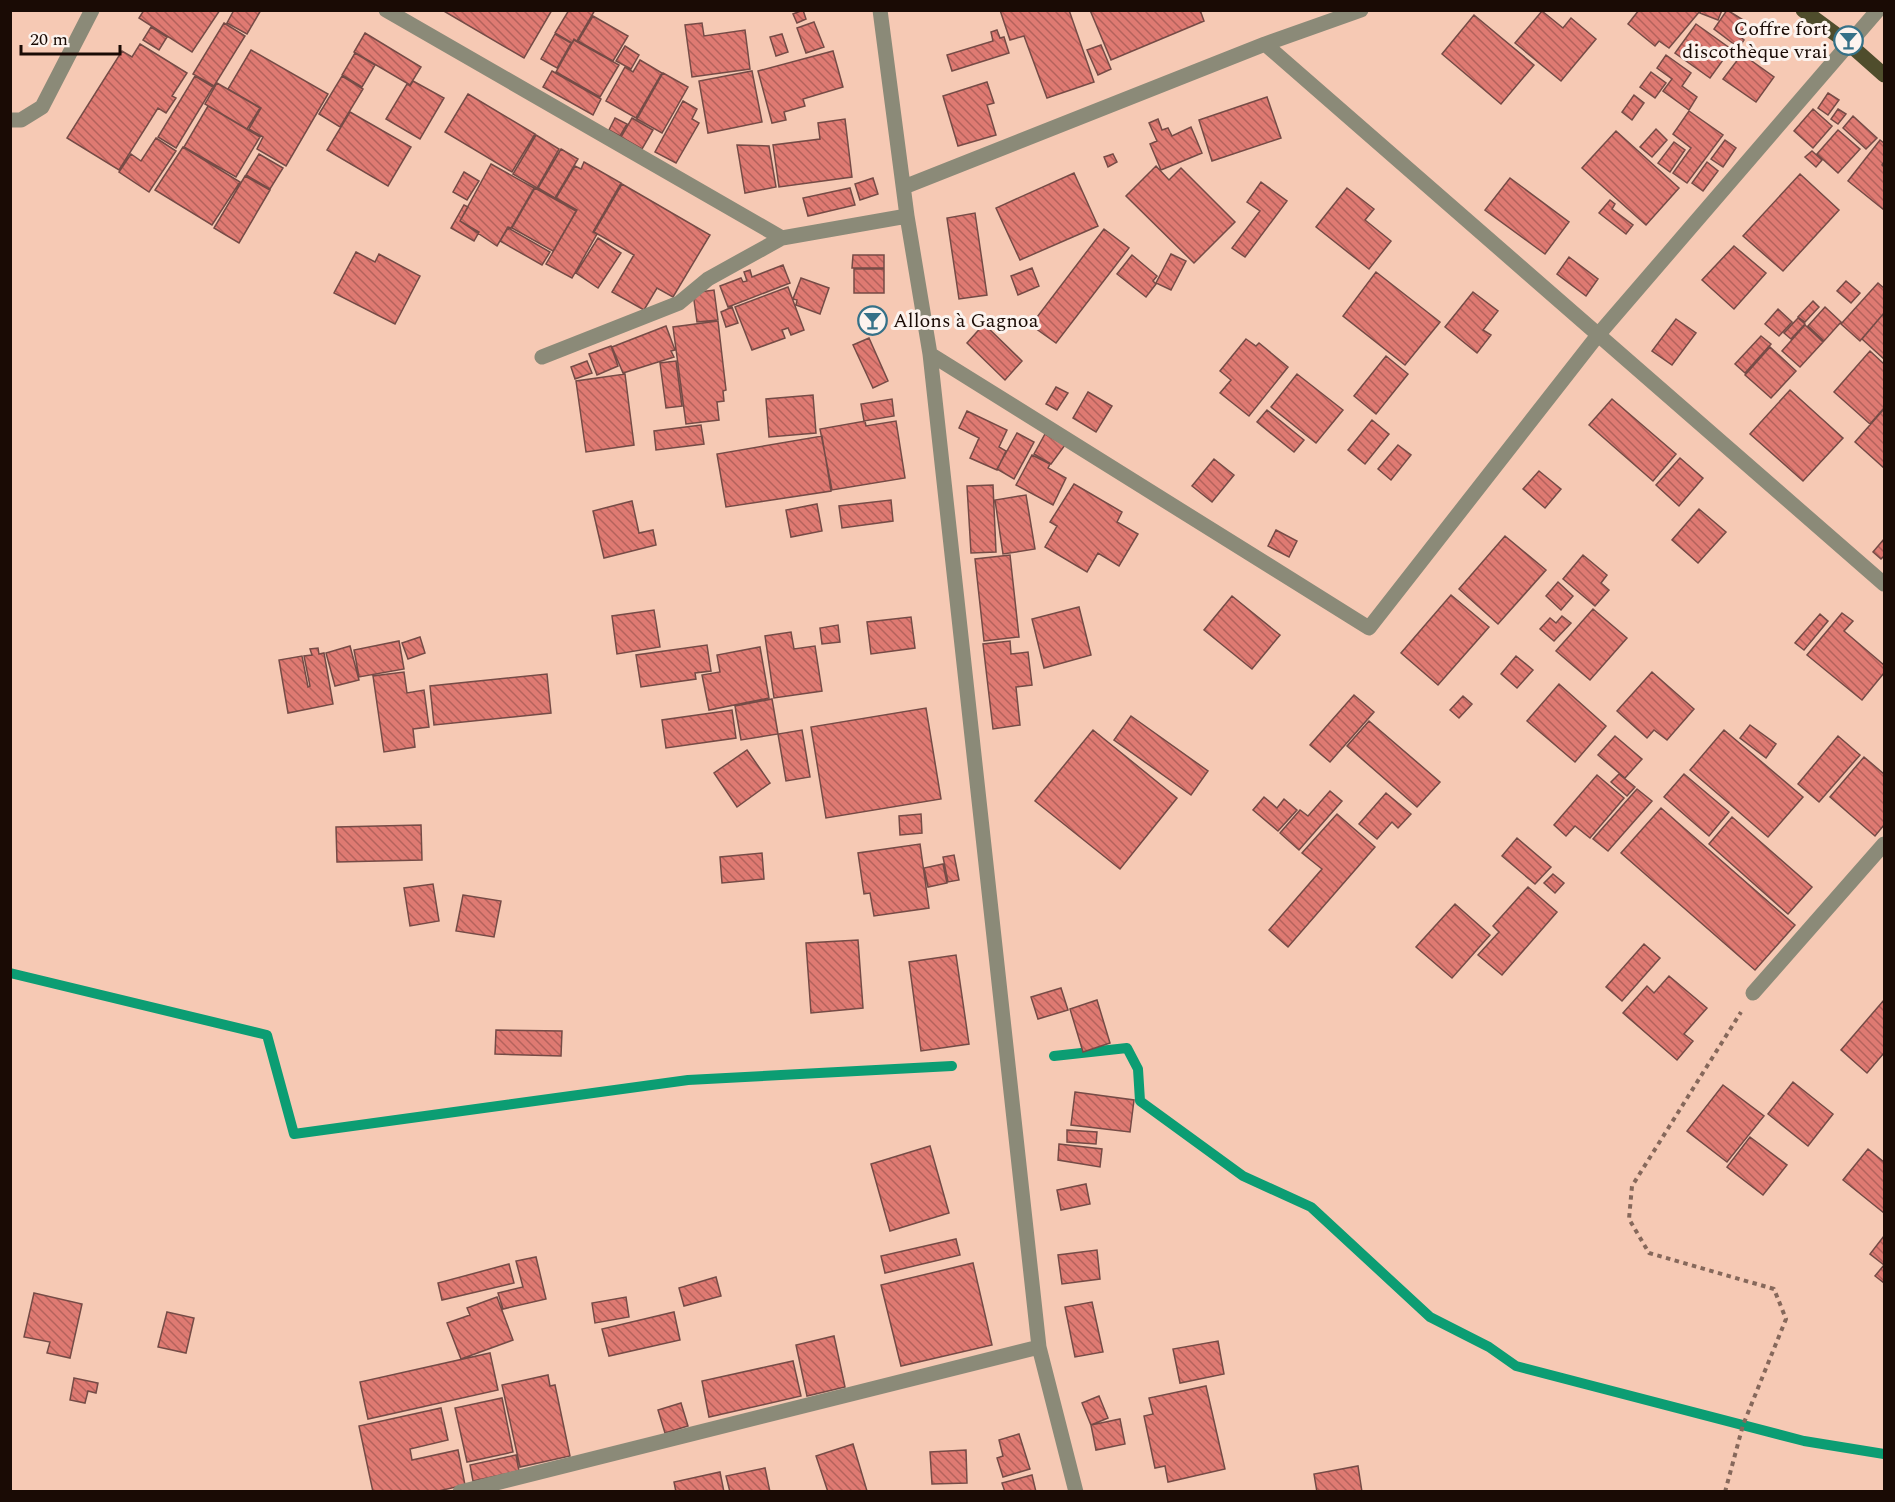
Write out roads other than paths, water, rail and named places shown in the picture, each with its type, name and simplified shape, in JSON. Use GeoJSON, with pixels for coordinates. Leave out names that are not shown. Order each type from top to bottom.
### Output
{"type":"FeatureCollection","features":[{"type":"Feature","properties":{"kind":"main road"},"geometry":{"type":"LineString","coordinates":[[1803,10],[1849,44],[1884,75]]}},
{"type":"Feature","properties":{"kind":"street"},"geometry":{"type":"LineString","coordinates":[[10,120],[21,120],[42,107],[92,10]]}},
{"type":"Feature","properties":{"kind":"street"},"geometry":{"type":"LineString","coordinates":[[386,10],[782,238]]}},
{"type":"Feature","properties":{"kind":"street"},"geometry":{"type":"LineString","coordinates":[[880,10],[907,216],[930,354],[1039,1347],[1076,1491]]}},
{"type":"Feature","properties":{"kind":"street"},"geometry":{"type":"LineString","coordinates":[[904,187],[1265,44],[1361,10]]}},
{"type":"Feature","properties":{"kind":"street"},"geometry":{"type":"LineString","coordinates":[[930,354],[1370,628],[1598,335],[1878,10]]}},
{"type":"Feature","properties":{"kind":"street"},"geometry":{"type":"LineString","coordinates":[[1265,44],[1884,584]]}},
{"type":"Feature","properties":{"kind":"street"},"geometry":{"type":"LineString","coordinates":[[542,357],[679,303],[708,279],[782,238],[907,216]]}},
{"type":"Feature","properties":{"kind":"street"},"geometry":{"type":"LineString","coordinates":[[1753,993],[1884,844]]}},
{"type":"Feature","properties":{"kind":"street"},"geometry":{"type":"LineString","coordinates":[[460,1491],[1039,1347]]}},
{"type":"Feature","properties":{"kind":"waterway"},"geometry":{"type":"LineString","coordinates":[[10,973],[267,1035],[294,1134],[688,1080],[952,1066]]}},
{"type":"Feature","properties":{"kind":"waterway"},"geometry":{"type":"LineString","coordinates":[[1054,1056],[1127,1048],[1138,1069],[1140,1101],[1243,1176],[1311,1207],[1430,1317],[1489,1347],[1516,1366],[1804,1441],[1884,1454]]}},
{"type":"Feature","properties":{"kind":"place","name":"Coffre fort discothèque vrai"},"geometry":{"type":"Point","coordinates":[1849,41]}},
{"type":"Feature","properties":{"kind":"place","name":"Allons à Gagnoa"},"geometry":{"type":"Point","coordinates":[872,321]}}]}
